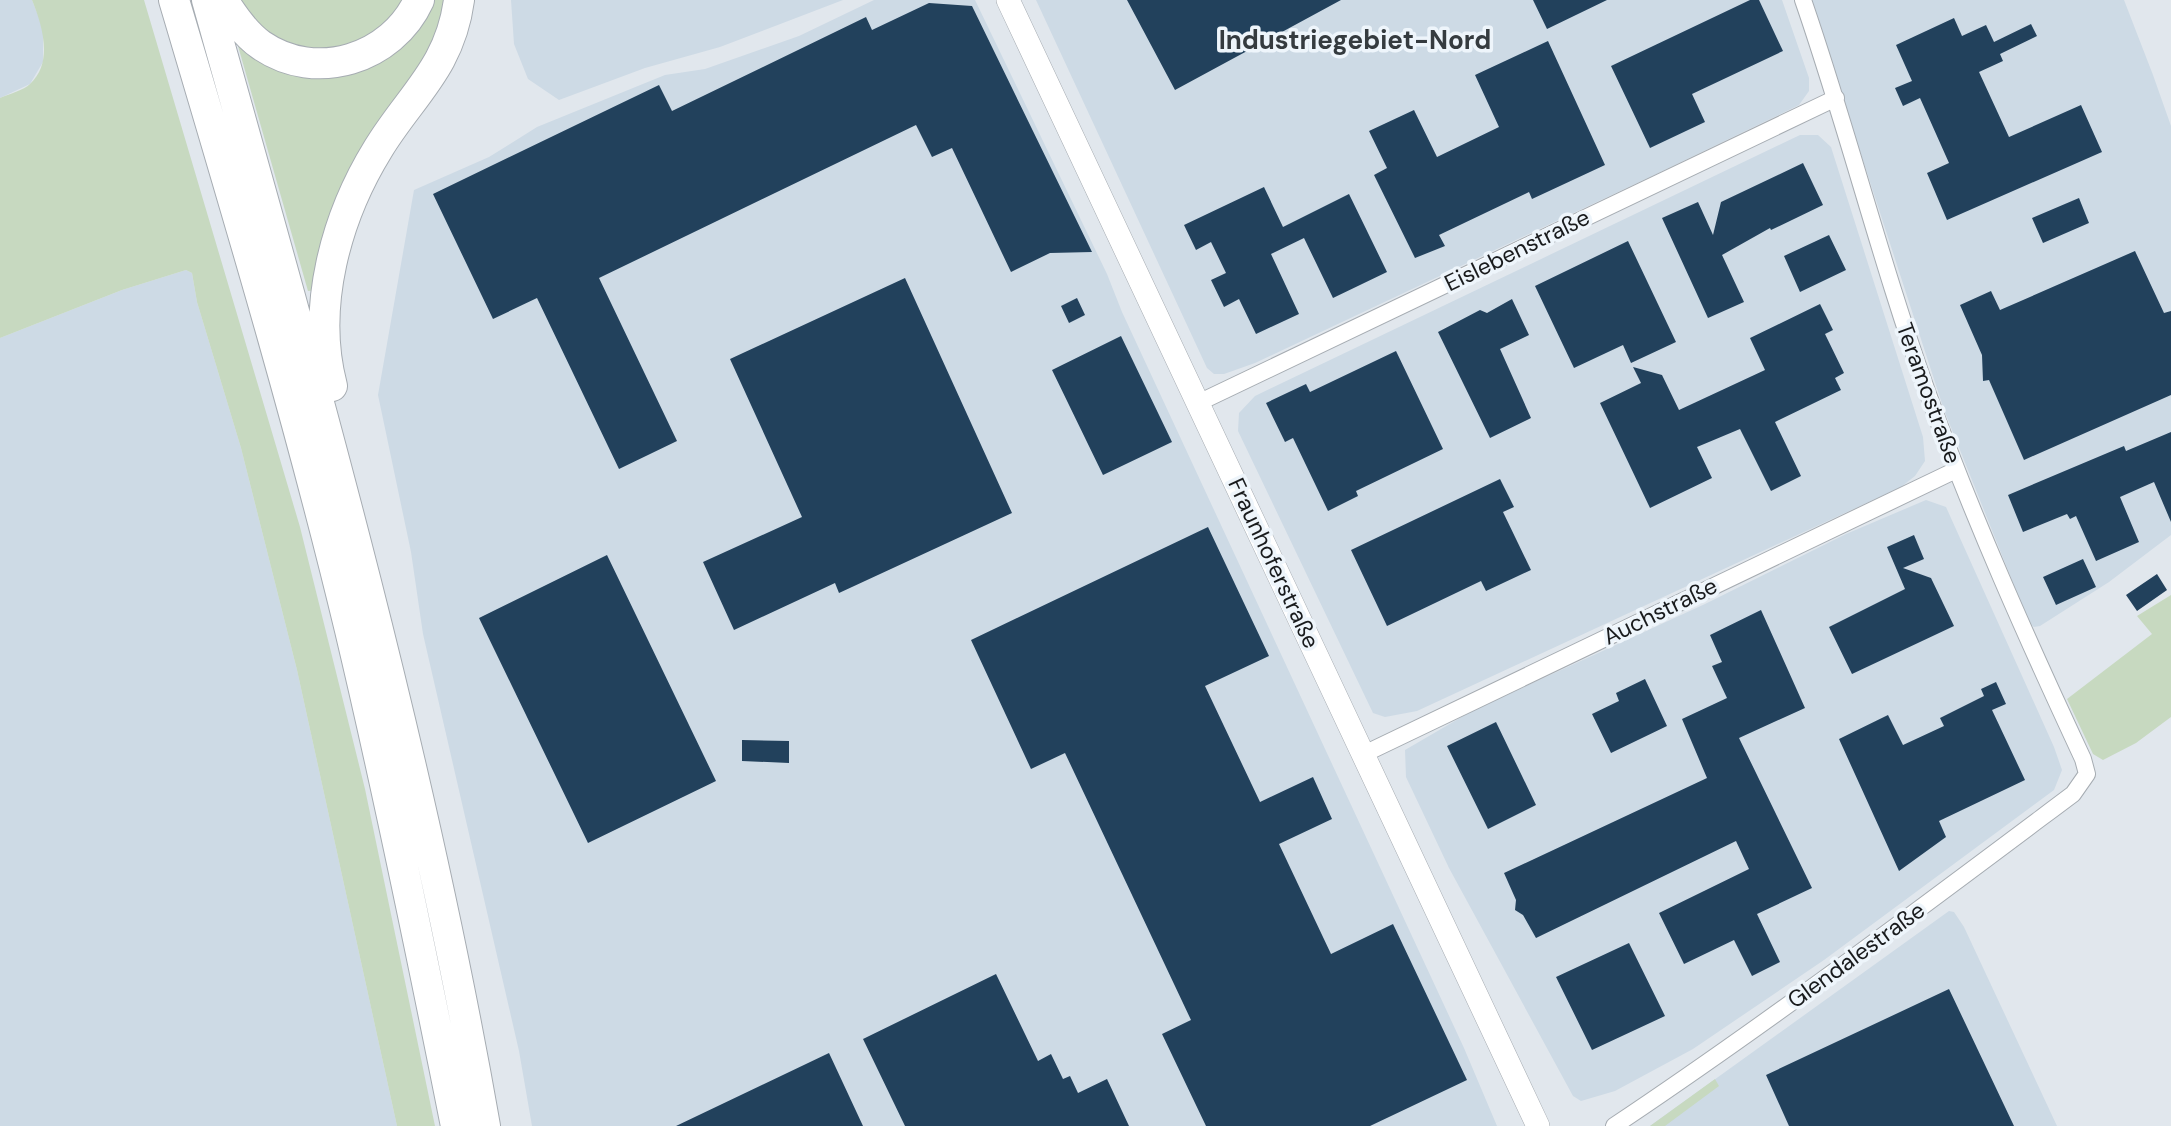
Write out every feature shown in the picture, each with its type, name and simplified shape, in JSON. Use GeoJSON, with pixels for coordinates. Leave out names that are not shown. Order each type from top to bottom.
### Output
{"type":"FeatureCollection","features":[{"type":"Feature","properties":{"kind":"highway"},"geometry":{"type":"LineString","coordinates":[[174,0],[295,420],[349,629],[456,1126]]}},
{"type":"Feature","properties":{"kind":"highway"},"geometry":{"type":"LineString","coordinates":[[207,0],[353,525],[422,811],[485,1126]]}},
{"type":"Feature","properties":{"kind":"highway"},"geometry":{"type":"LineString","coordinates":[[223,0],[243,29],[261,45],[290,59],[322,65],[365,56],[392,38],[413,13],[419,0]]}},
{"type":"Feature","properties":{"kind":"highway"},"geometry":{"type":"LineString","coordinates":[[353,525],[357,481],[328,372],[323,314],[329,276],[357,187],[379,148],[432,77],[449,38],[459,0]]}},
{"type":"Feature","properties":{"kind":"street","name":"Fraunhoferstraße"},"geometry":{"type":"LineString","coordinates":[[1008,0],[1538,1126]]}},
{"type":"Feature","properties":{"kind":"street","name":"Teramostraße"},"geometry":{"type":"LineString","coordinates":[[1802,0],[1836,97],[1902,319],[1956,470],[2029,644],[2083,759],[2087,774]]}},
{"type":"Feature","properties":{"kind":"street","name":"Eislebenstraße"},"geometry":{"type":"LineString","coordinates":[[1198,403],[1836,97]]}},
{"type":"Feature","properties":{"kind":"street","name":"Auchstraße"},"geometry":{"type":"LineString","coordinates":[[1364,754],[1956,470]]}},
{"type":"Feature","properties":{"kind":"street","name":"Glendalestraße"},"geometry":{"type":"LineString","coordinates":[[1614,1126],[1715,1058],[2073,794],[2082,785],[2087,774]]}},
{"type":"Feature","properties":{"kind":"shaded area"},"geometry":{"type":"Polygon","coordinates":[[[0,0],[32,0],[43,28],[43,62],[30,84],[0,98],[0,0]]]}},
{"type":"Feature","properties":{"kind":"shaded area"},"geometry":{"type":"Polygon","coordinates":[[[511,0],[843,0],[720,47],[645,68],[559,100],[528,79],[514,44],[511,0]]]}},
{"type":"Feature","properties":{"kind":"shaded area"},"geometry":{"type":"Polygon","coordinates":[[[874,0],[975,0],[1107,274],[1122,312],[1464,1048],[1497,1126],[532,1126],[519,1051],[423,634],[411,552],[378,395],[414,190],[489,157],[537,127],[665,75],[705,69],[799,36],[874,0]]]}},
{"type":"Feature","properties":{"kind":"shaded area"},"geometry":{"type":"Polygon","coordinates":[[[1036,0],[1782,0],[1809,78],[1809,91],[1799,105],[1652,176],[1255,363],[1224,374],[1214,374],[1207,368],[1036,0]]]}},
{"type":"Feature","properties":{"kind":"shaded area"},"geometry":{"type":"Polygon","coordinates":[[[1811,0],[2124,0],[2153,75],[2171,126],[2171,535],[2109,582],[2040,626],[2034,627],[2029,623],[1944,410],[1811,0]]]}},
{"type":"Feature","properties":{"kind":"shaded area"},"geometry":{"type":"Polygon","coordinates":[[[1800,135],[1818,135],[1831,147],[1923,437],[1925,461],[1915,476],[1901,487],[1417,711],[1385,717],[1373,713],[1238,431],[1239,413],[1255,396],[1800,135]]]}},
{"type":"Feature","properties":{"kind":"shaded area"},"geometry":{"type":"Polygon","coordinates":[[[186,270],[192,273],[197,302],[241,448],[297,670],[397,1126],[0,1126],[0,338],[122,290],[186,270]]]}},
{"type":"Feature","properties":{"kind":"shaded area"},"geometry":{"type":"Polygon","coordinates":[[[1926,500],[1946,507],[2054,747],[2062,770],[2054,790],[1824,960],[1693,1049],[1615,1091],[1581,1101],[1573,1096],[1449,868],[1406,777],[1405,750],[1472,711],[1705,604],[1846,534],[1926,500]]]}},
{"type":"Feature","properties":{"kind":"shaded area"},"geometry":{"type":"Polygon","coordinates":[[[1949,911],[1954,912],[1964,927],[2057,1126],[1650,1126],[1949,911]]]}},
{"type":"Feature","properties":{"kind":"green space"},"geometry":{"type":"Polygon","coordinates":[[[32,0],[144,0],[300,527],[365,789],[435,1126],[397,1126],[297,670],[241,448],[197,302],[192,273],[186,270],[122,290],[0,338],[0,98],[27,86],[42,65],[44,43],[32,0]]]}},
{"type":"Feature","properties":{"kind":"green space"},"geometry":{"type":"Polygon","coordinates":[[[234,0],[409,0],[385,32],[324,55],[271,42],[234,0]]]}},
{"type":"Feature","properties":{"kind":"green space"},"geometry":{"type":"Polygon","coordinates":[[[429,0],[450,0],[450,4],[319,290],[308,291],[238,46],[241,43],[316,73],[429,0]]]}},
{"type":"Feature","properties":{"kind":"green space"},"geometry":{"type":"Polygon","coordinates":[[[2171,595],[2171,717],[2136,743],[2103,760],[2093,754],[2067,699],[2152,634],[2137,616],[2171,595]]]}},
{"type":"Feature","properties":{"kind":"green space"},"geometry":{"type":"Polygon","coordinates":[[[1715,1079],[1719,1086],[1665,1126],[1650,1126],[1715,1079]]]}},
{"type":"Feature","properties":{"kind":"building"},"geometry":{"type":"Polygon","coordinates":[[[1127,0],[1341,0],[1175,90],[1127,0]]]}},
{"type":"Feature","properties":{"kind":"building"},"geometry":{"type":"Polygon","coordinates":[[[1533,0],[1607,0],[1547,29],[1533,0]]]}},
{"type":"Feature","properties":{"kind":"building"},"geometry":{"type":"Polygon","coordinates":[[[1750,0],[1759,0],[1783,51],[1692,94],[1705,122],[1650,148],[1611,66],[1750,0]]]}},
{"type":"Feature","properties":{"kind":"building"},"geometry":{"type":"Polygon","coordinates":[[[929,3],[972,6],[1092,252],[1050,253],[1011,272],[952,148],[932,157],[916,125],[599,278],[677,441],[619,469],[537,298],[493,319],[433,194],[659,85],[672,111],[866,17],[872,30],[929,3]]]}},
{"type":"Feature","properties":{"kind":"building"},"geometry":{"type":"Polygon","coordinates":[[[1954,18],[1962,36],[1986,25],[1994,42],[2031,24],[2037,36],[2000,54],[2003,61],[1979,72],[2009,137],[2081,105],[2102,152],[1947,220],[1927,173],[1949,163],[1920,98],[1903,106],[1895,88],[1912,81],[1896,45],[1954,18]]]}},
{"type":"Feature","properties":{"kind":"building"},"geometry":{"type":"Polygon","coordinates":[[[1548,41],[1605,165],[1532,199],[1529,192],[1439,235],[1445,246],[1415,258],[1374,175],[1387,168],[1369,131],[1414,110],[1437,157],[1499,127],[1475,75],[1548,41]]]}},
{"type":"Feature","properties":{"kind":"building"},"geometry":{"type":"Polygon","coordinates":[[[1803,163],[1823,205],[1771,230],[1770,228],[1722,255],[1744,302],[1708,318],[1662,218],[1698,202],[1713,235],[1721,202],[1803,163]]]}},
{"type":"Feature","properties":{"kind":"building"},"geometry":{"type":"Polygon","coordinates":[[[1264,187],[1283,227],[1349,194],[1387,272],[1333,298],[1304,238],[1271,254],[1299,314],[1256,334],[1239,299],[1224,307],[1211,280],[1226,273],[1211,242],[1196,250],[1184,225],[1264,187]]]}},
{"type":"Feature","properties":{"kind":"building"},"geometry":{"type":"Polygon","coordinates":[[[2079,198],[2089,223],[2043,243],[2032,218],[2079,198]]]}},
{"type":"Feature","properties":{"kind":"building"},"geometry":{"type":"Polygon","coordinates":[[[1829,235],[1846,270],[1800,292],[1784,256],[1829,235]]]}},
{"type":"Feature","properties":{"kind":"building"},"geometry":{"type":"Polygon","coordinates":[[[1628,241],[1676,342],[1631,363],[1623,345],[1574,368],[1535,286],[1628,241]]]}},
{"type":"Feature","properties":{"kind":"building"},"geometry":{"type":"Polygon","coordinates":[[[2135,251],[2164,313],[2171,311],[2171,395],[2024,460],[1989,380],[1983,381],[1982,355],[1960,305],[1991,291],[2000,310],[2135,251]]]}},
{"type":"Feature","properties":{"kind":"building"},"geometry":{"type":"Polygon","coordinates":[[[905,278],[1012,513],[839,593],[835,583],[734,630],[703,562],[802,517],[730,359],[905,278]]]}},
{"type":"Feature","properties":{"kind":"building"},"geometry":{"type":"Polygon","coordinates":[[[1077,298],[1085,315],[1069,323],[1061,306],[1077,298]]]}},
{"type":"Feature","properties":{"kind":"building"},"geometry":{"type":"Polygon","coordinates":[[[1512,299],[1529,335],[1500,349],[1531,418],[1490,438],[1438,332],[1480,310],[1487,313],[1512,299]]]}},
{"type":"Feature","properties":{"kind":"building"},"geometry":{"type":"Polygon","coordinates":[[[1820,304],[1833,330],[1825,334],[1844,373],[1835,378],[1841,390],[1775,422],[1801,476],[1771,491],[1740,429],[1697,447],[1712,478],[1650,508],[1600,403],[1641,383],[1633,367],[1662,375],[1679,410],[1765,370],[1750,338],[1820,304]]]}},
{"type":"Feature","properties":{"kind":"building"},"geometry":{"type":"Polygon","coordinates":[[[1121,336],[1172,442],[1103,475],[1052,370],[1121,336]]]}},
{"type":"Feature","properties":{"kind":"building"},"geometry":{"type":"Polygon","coordinates":[[[1396,351],[1443,449],[1356,491],[1358,496],[1328,511],[1293,438],[1285,442],[1266,403],[1306,384],[1310,392],[1396,351]]]}},
{"type":"Feature","properties":{"kind":"building"},"geometry":{"type":"Polygon","coordinates":[[[2171,432],[2171,522],[2154,482],[2120,497],[2139,542],[2096,561],[2076,516],[2070,519],[2067,514],[2023,532],[2008,495],[2124,446],[2126,451],[2171,432]]]}},
{"type":"Feature","properties":{"kind":"building"},"geometry":{"type":"Polygon","coordinates":[[[1500,479],[1514,507],[1503,512],[1531,570],[1486,591],[1481,581],[1387,626],[1351,550],[1500,479]]]}},
{"type":"Feature","properties":{"kind":"building"},"geometry":{"type":"Polygon","coordinates":[[[1208,527],[1269,656],[1205,686],[1260,802],[1313,777],[1332,819],[1279,844],[1331,954],[1393,924],[1467,1080],[1370,1126],[1206,1126],[1162,1034],[1191,1020],[1065,753],[1031,769],[971,640],[1208,527]]]}},
{"type":"Feature","properties":{"kind":"building"},"geometry":{"type":"Polygon","coordinates":[[[1914,535],[1924,559],[1903,568],[1931,578],[1954,626],[1852,674],[1829,627],[1905,589],[1887,547],[1914,535]]]}},
{"type":"Feature","properties":{"kind":"building"},"geometry":{"type":"Polygon","coordinates":[[[607,555],[716,781],[588,843],[479,618],[607,555]]]}},
{"type":"Feature","properties":{"kind":"building"},"geometry":{"type":"Polygon","coordinates":[[[2083,559],[2096,587],[2056,605],[2043,577],[2083,559]]]}},
{"type":"Feature","properties":{"kind":"building"},"geometry":{"type":"Polygon","coordinates":[[[2157,574],[2167,590],[2137,611],[2126,595],[2157,574]]]}},
{"type":"Feature","properties":{"kind":"building"},"geometry":{"type":"Polygon","coordinates":[[[1761,610],[1805,708],[1739,738],[1812,888],[1757,914],[1780,962],[1752,976],[1734,940],[1684,964],[1659,913],[1749,869],[1736,841],[1536,938],[1523,915],[1515,910],[1516,900],[1504,873],[1707,778],[1682,719],[1727,698],[1712,666],[1722,662],[1710,635],[1761,610]]]}},
{"type":"Feature","properties":{"kind":"building"},"geometry":{"type":"Polygon","coordinates":[[[1645,679],[1667,726],[1611,753],[1592,714],[1619,701],[1616,693],[1645,679]]]}},
{"type":"Feature","properties":{"kind":"building"},"geometry":{"type":"Polygon","coordinates":[[[1996,682],[2006,704],[1992,710],[2025,780],[1939,821],[1946,837],[1899,871],[1839,739],[1888,715],[1903,745],[1944,726],[1940,718],[1984,696],[1981,689],[1996,682]]]}},
{"type":"Feature","properties":{"kind":"building"},"geometry":{"type":"Polygon","coordinates":[[[1496,722],[1536,805],[1488,829],[1447,746],[1496,722]]]}},
{"type":"Feature","properties":{"kind":"building"},"geometry":{"type":"Polygon","coordinates":[[[742,740],[789,741],[789,763],[742,761],[742,740]]]}},
{"type":"Feature","properties":{"kind":"building"},"geometry":{"type":"Polygon","coordinates":[[[1629,943],[1665,1016],[1592,1050],[1556,977],[1629,943]]]}},
{"type":"Feature","properties":{"kind":"building"},"geometry":{"type":"Polygon","coordinates":[[[996,974],[1038,1061],[1051,1054],[1063,1079],[1070,1076],[1078,1093],[1107,1079],[1129,1126],[905,1126],[863,1039],[996,974]]]}},
{"type":"Feature","properties":{"kind":"building"},"geometry":{"type":"Polygon","coordinates":[[[1949,989],[2014,1126],[1789,1126],[1766,1075],[1949,989]]]}},
{"type":"Feature","properties":{"kind":"building"},"geometry":{"type":"Polygon","coordinates":[[[829,1053],[863,1126],[676,1126],[829,1053]]]}},
{"type":"Feature","properties":{"kind":"district","name":"Industriegebiet-Nord"},"geometry":{"type":"Point","coordinates":[1355,40]}}]}
